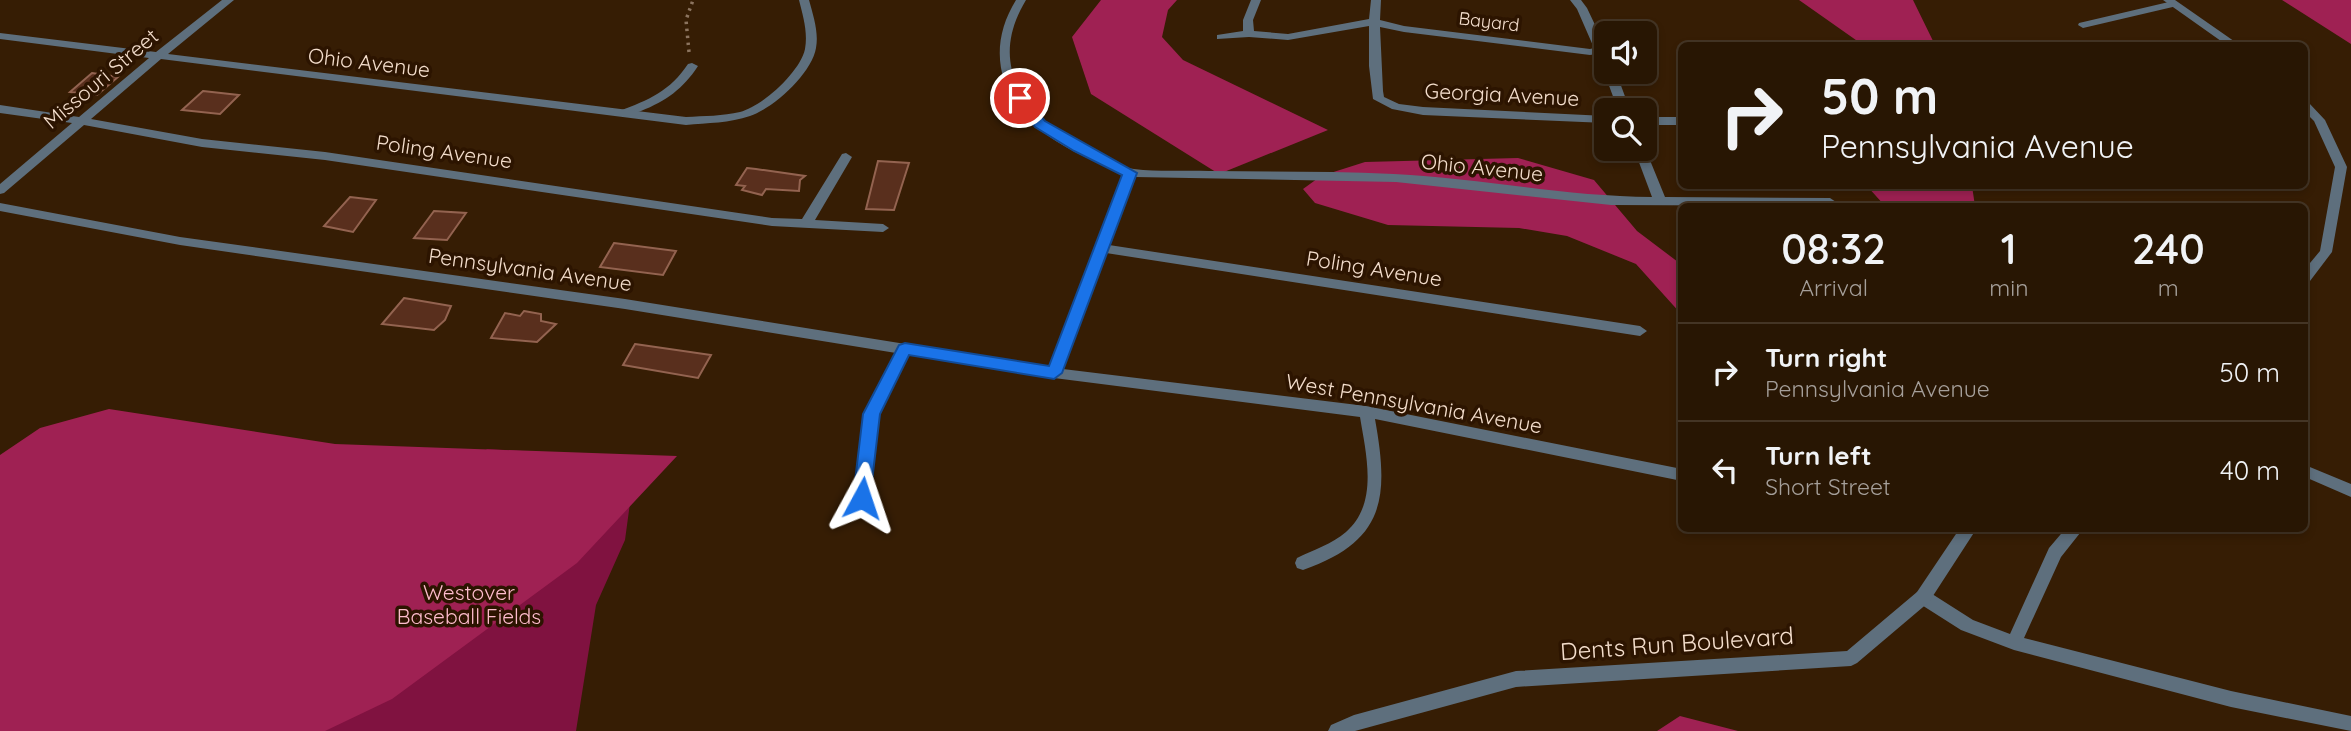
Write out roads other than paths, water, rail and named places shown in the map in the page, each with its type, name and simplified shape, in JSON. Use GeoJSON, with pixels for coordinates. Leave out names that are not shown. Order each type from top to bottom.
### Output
{"type":"FeatureCollection","features":[{"type":"Feature","properties":{"kind":"street","name":"Missouri Street"},"geometry":{"type":"LineString","coordinates":[[0,190],[157,57],[229,0]]}},
{"type":"Feature","properties":{"kind":"street","name":"Ohio Avenue"},"geometry":{"type":"LineString","coordinates":[[0,36],[686,121],[747,114],[762,106],[789,82],[809,54],[811,27],[804,0]]}},
{"type":"Feature","properties":{"kind":"street"},"geometry":{"type":"LineString","coordinates":[[1021,0],[1009,16],[1003,34],[1007,73],[1020,98],[1040,124],[1079,148],[1130,173],[1054,373]]}},
{"type":"Feature","properties":{"kind":"street"},"geometry":{"type":"LineString","coordinates":[[1250,34],[1248,20],[1256,0]]}},
{"type":"Feature","properties":{"kind":"street"},"geometry":{"type":"LineString","coordinates":[[1222,37],[1250,34],[1288,37],[1373,22],[1376,0]]}},
{"type":"Feature","properties":{"kind":"street"},"geometry":{"type":"LineString","coordinates":[[2083,25],[2171,2],[2230,42]]}},
{"type":"Feature","properties":{"kind":"street"},"geometry":{"type":"LineString","coordinates":[[1578,4],[1594,34]]}},
{"type":"Feature","properties":{"kind":"street","name":"Bayard"},"geometry":{"type":"LineString","coordinates":[[1373,22],[1404,29],[1594,51]]}},
{"type":"Feature","properties":{"kind":"street","name":"Georgia Avenue"},"geometry":{"type":"LineString","coordinates":[[1373,22],[1376,38],[1374,87],[1379,99],[1396,107],[1423,111],[1594,119]]}},
{"type":"Feature","properties":{"kind":"street"},"geometry":{"type":"LineString","coordinates":[[623,113],[660,100],[682,84],[692,66]]}},
{"type":"Feature","properties":{"kind":"street"},"geometry":{"type":"LineString","coordinates":[[2308,108],[2319,120],[2341,167],[2326,251],[2308,274]]}},
{"type":"Feature","properties":{"kind":"street","name":"Poling Avenue"},"geometry":{"type":"LineString","coordinates":[[0,109],[202,143],[325,156],[758,220],[883,228]]}},
{"type":"Feature","properties":{"kind":"street"},"geometry":{"type":"LineString","coordinates":[[1657,121],[1678,121]]}},
{"type":"Feature","properties":{"kind":"street"},"geometry":{"type":"LineString","coordinates":[[806,224],[846,157]]}},
{"type":"Feature","properties":{"kind":"street"},"geometry":{"type":"LineString","coordinates":[[1645,161],[1660,201]]}},
{"type":"Feature","properties":{"kind":"street","name":"Ohio Avenue"},"geometry":{"type":"LineString","coordinates":[[1130,173],[1396,178],[1611,201],[1830,202]]}},
{"type":"Feature","properties":{"kind":"street","name":"Pennsylvania Avenue"},"geometry":{"type":"LineString","coordinates":[[0,207],[180,241],[625,304],[1054,373]]}},
{"type":"Feature","properties":{"kind":"street","name":"Poling Avenue"},"geometry":{"type":"LineString","coordinates":[[1102,248],[1640,331]]}},
{"type":"Feature","properties":{"kind":"street"},"geometry":{"type":"LineString","coordinates":[[862,498],[872,414],[905,349]]}},
{"type":"Feature","properties":{"kind":"street","name":"West Pennsylvania Avenue"},"geometry":{"type":"LineString","coordinates":[[1054,373],[1366,412],[1678,474]]}},
{"type":"Feature","properties":{"kind":"street"},"geometry":{"type":"LineString","coordinates":[[1303,563],[1354,535],[1370,512],[1376,485],[1366,412]]}},
{"type":"Feature","properties":{"kind":"street"},"geometry":{"type":"LineString","coordinates":[[2308,472],[2351,491]]}},
{"type":"Feature","properties":{"kind":"street","name":"Dents Run Boulevard"},"geometry":{"type":"LineString","coordinates":[[1337,731],[1354,723],[1517,679],[1851,658],[1923,597],[1966,532]]}},
{"type":"Feature","properties":{"kind":"street"},"geometry":{"type":"LineString","coordinates":[[2014,643],[2055,553],[2073,532]]}},
{"type":"Feature","properties":{"kind":"street"},"geometry":{"type":"LineString","coordinates":[[1923,597],[1967,625],[2014,643],[2231,699],[2351,724]]}},
{"type":"Feature","properties":{"kind":"park label","name":"Westover Baseball Fields"},"geometry":{"type":"Point","coordinates":[469,605]}}]}
